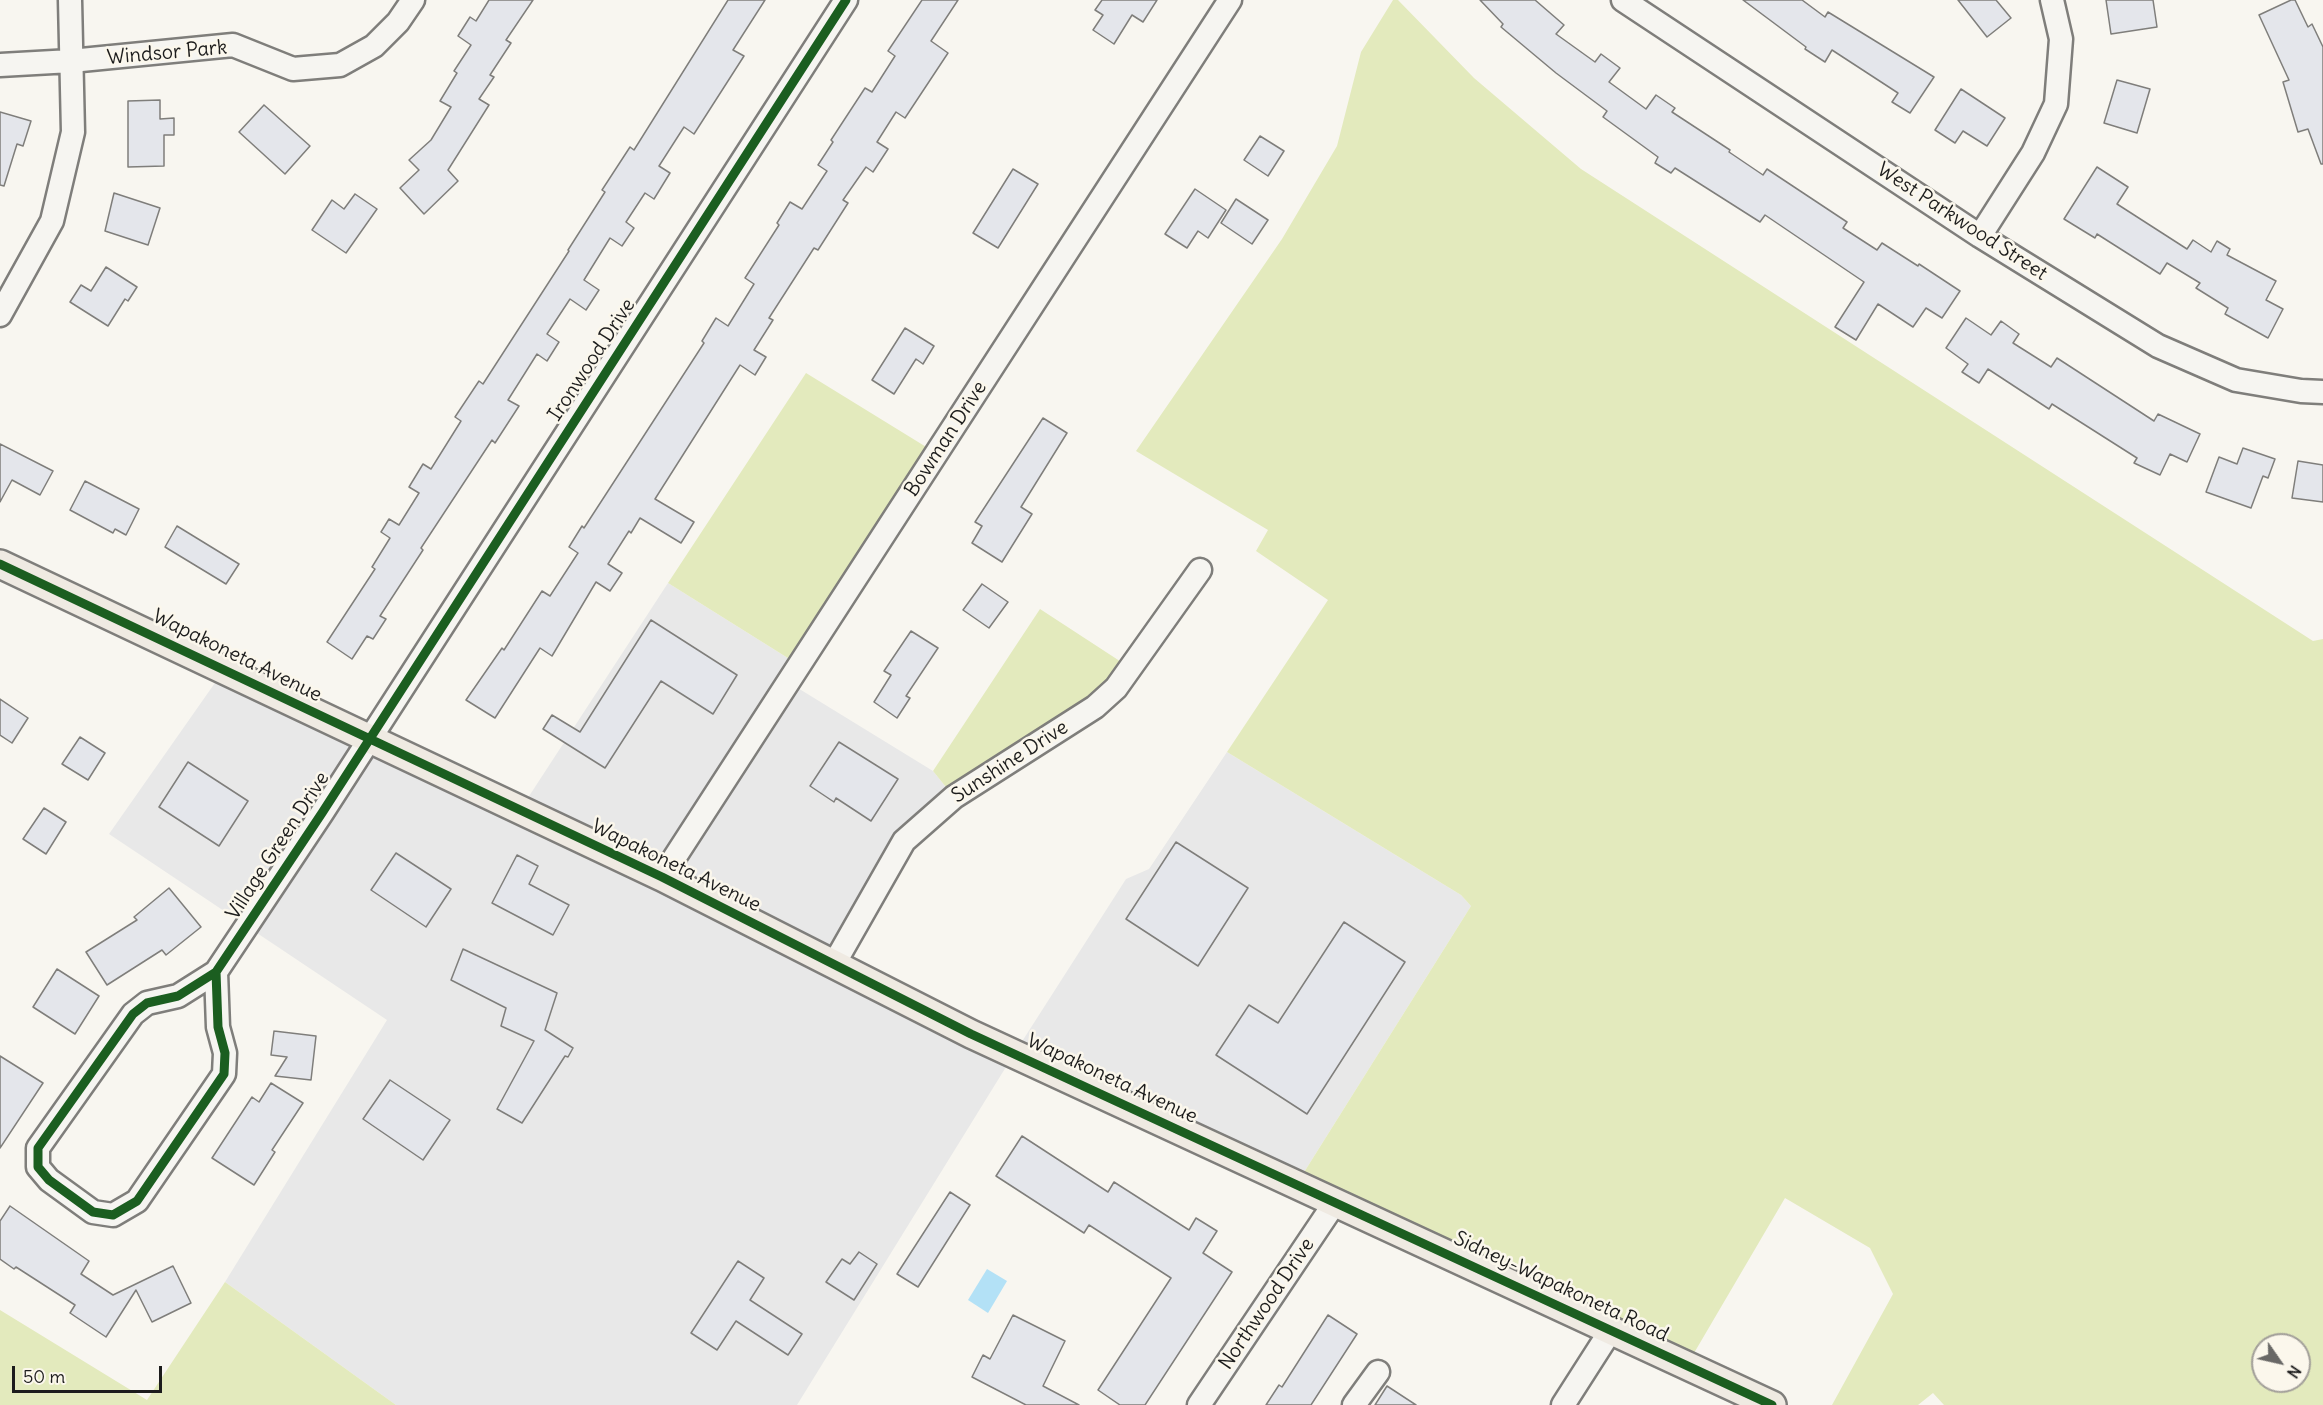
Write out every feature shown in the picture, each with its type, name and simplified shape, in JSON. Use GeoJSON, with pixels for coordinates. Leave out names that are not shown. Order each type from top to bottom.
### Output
{"type":"FeatureCollection","features":[{"type":"Feature","properties":{"kind":"main road","name":"Wapakoneta Avenue"},"geometry":{"type":"LineString","coordinates":[[0,564],[662,877],[971,1034],[1334,1204]]}},
{"type":"Feature","properties":{"kind":"main road","name":"Sidney-Wapakoneta Road"},"geometry":{"type":"LineString","coordinates":[[1334,1204],[1772,1405]]}},
{"type":"Feature","properties":{"kind":"street"},"geometry":{"type":"LineString","coordinates":[[0,315],[52,221],[73,132],[70,0]]}},
{"type":"Feature","properties":{"kind":"street","name":"Windsor Park"},"geometry":{"type":"LineString","coordinates":[[0,65],[71,62],[233,45],[294,69],[340,65],[374,46],[398,22],[413,0]]}},
{"type":"Feature","properties":{"kind":"street","name":"Ironwood Drive"},"geometry":{"type":"LineString","coordinates":[[369,739],[846,0]]}},
{"type":"Feature","properties":{"kind":"street","name":"Bowman Drive"},"geometry":{"type":"LineString","coordinates":[[662,877],[1230,0]]}},
{"type":"Feature","properties":{"kind":"street","name":"West Parkwood Street"},"geometry":{"type":"LineString","coordinates":[[1623,0],[1980,236],[2158,346],[2236,380],[2301,391],[2323,392]]}},
{"type":"Feature","properties":{"kind":"street"},"geometry":{"type":"LineString","coordinates":[[1980,236],[2033,153],[2056,104],[2061,39],[2052,0]]}},
{"type":"Feature","properties":{"kind":"street","name":"Sunshine Drive"},"geometry":{"type":"LineString","coordinates":[[834,964],[904,841],[954,797],[1095,707],[1116,688],[1200,570]]}},
{"type":"Feature","properties":{"kind":"street","name":"Village Green Drive"},"geometry":{"type":"LineString","coordinates":[[216,972],[218,1027],[225,1053],[224,1074],[137,1201],[113,1215],[93,1212],[49,1180],[38,1167],[38,1148],[133,1014],[147,1003],[178,996],[216,972],[369,739]]}},
{"type":"Feature","properties":{"kind":"street","name":"Northwood Drive"},"geometry":{"type":"LineString","coordinates":[[1200,1405],[1334,1204]]}},
{"type":"Feature","properties":{"kind":"street"},"geometry":{"type":"LineString","coordinates":[[1563,1405],[1611,1330]]}},
{"type":"Feature","properties":{"kind":"street"},"geometry":{"type":"LineString","coordinates":[[1354,1405],[1378,1372]]}},
{"type":"Feature","properties":{"kind":"shaded area"},"geometry":{"type":"Polygon","coordinates":[[[668,583],[799,665],[788,682],[933,771],[954,797],[904,841],[834,964],[1014,1054],[797,1405],[396,1405],[225,1282],[387,1020],[109,834],[224,670],[520,810],[668,583]]]}},
{"type":"Feature","properties":{"kind":"shaded area"},"geometry":{"type":"Polygon","coordinates":[[[1227,752],[1461,895],[1471,906],[1296,1185],[1014,1054],[1126,879],[1149,869],[1227,752]]]}},
{"type":"Feature","properties":{"kind":"green space"},"geometry":{"type":"Polygon","coordinates":[[[1393,0],[1398,0],[1474,78],[1581,169],[2313,641],[2323,639],[2323,1405],[1944,1405],[1933,1393],[1918,1405],[1832,1405],[1893,1294],[1870,1248],[1785,1198],[1687,1365],[1296,1185],[1471,906],[1461,895],[1227,752],[1328,600],[1256,551],[1268,530],[1136,451],[1282,239],[1337,146],[1361,52],[1393,0]]]}},
{"type":"Feature","properties":{"kind":"green space"},"geometry":{"type":"Polygon","coordinates":[[[806,373],[936,453],[799,665],[668,583],[806,373]]]}},
{"type":"Feature","properties":{"kind":"green space"},"geometry":{"type":"Polygon","coordinates":[[[1040,609],[1132,669],[954,797],[933,771],[1040,609]]]}},
{"type":"Feature","properties":{"kind":"green space"},"geometry":{"type":"Polygon","coordinates":[[[225,1282],[396,1405],[0,1405],[0,1310],[147,1400],[225,1282]]]}},
{"type":"Feature","properties":{"kind":"water"},"geometry":{"type":"Polygon","coordinates":[[[987,1269],[1007,1281],[988,1313],[968,1300],[987,1269]]]}},
{"type":"Feature","properties":{"kind":"building"},"geometry":{"type":"Polygon","coordinates":[[[489,0],[533,0],[506,40],[511,43],[490,75],[494,77],[479,99],[489,105],[448,170],[458,181],[424,214],[400,188],[419,170],[409,160],[431,140],[451,107],[440,101],[457,73],[454,71],[471,45],[458,36],[470,17],[476,21],[489,0]]]}},
{"type":"Feature","properties":{"kind":"building"},"geometry":{"type":"Polygon","coordinates":[[[728,0],[765,0],[733,50],[744,56],[694,134],[684,127],[659,166],[670,173],[654,199],[645,193],[626,222],[634,228],[622,246],[610,238],[584,280],[599,290],[586,310],[570,299],[547,334],[559,342],[547,361],[537,354],[508,400],[519,406],[495,443],[492,440],[421,548],[423,550],[380,616],[386,619],[373,639],[367,636],[352,659],[327,642],[375,569],[372,567],[390,538],[381,532],[389,519],[399,525],[419,493],[409,487],[423,464],[431,469],[461,421],[455,417],[479,381],[483,384],[569,251],[605,192],[602,190],[630,147],[634,150],[728,0]]]}},
{"type":"Feature","properties":{"kind":"building"},"geometry":{"type":"Polygon","coordinates":[[[922,0],[958,0],[931,41],[948,53],[905,118],[896,112],[877,142],[888,149],[873,172],[866,167],[843,200],[848,203],[818,250],[814,248],[769,318],[773,320],[754,350],[766,357],[755,375],[740,365],[655,499],[694,522],[681,543],[640,518],[608,564],[622,573],[610,591],[596,582],[552,656],[540,648],[495,718],[466,700],[502,648],[504,650],[542,591],[550,596],[578,553],[569,547],[582,526],[584,528],[704,343],[702,341],[716,318],[728,326],[754,284],[745,278],[779,225],[777,223],[790,202],[802,209],[827,171],[818,165],[833,142],[831,140],[865,88],[872,92],[895,56],[888,51],[922,0]]]}},
{"type":"Feature","properties":{"kind":"building"},"geometry":{"type":"Polygon","coordinates":[[[1102,0],[1157,0],[1143,22],[1132,15],[1114,44],[1093,30],[1103,15],[1095,10],[1102,0]]]}},
{"type":"Feature","properties":{"kind":"building"},"geometry":{"type":"Polygon","coordinates":[[[1480,0],[1535,0],[1564,25],[1556,34],[1595,62],[1601,54],[1620,68],[1609,82],[1646,109],[1656,95],[1675,108],[1672,112],[1763,175],[1767,169],[1847,222],[1843,228],[1877,250],[1882,243],[1960,291],[1942,318],[1926,308],[1913,327],[1878,304],[1856,340],[1835,327],[1864,282],[1765,215],[1760,222],[1675,168],[1671,173],[1655,163],[1658,157],[1603,117],[1607,111],[1556,73],[1501,27],[1503,24],[1480,0]]]}},
{"type":"Feature","properties":{"kind":"building"},"geometry":{"type":"Polygon","coordinates":[[[1743,0],[1802,0],[1825,17],[1828,12],[1934,77],[1910,113],[1892,102],[1898,93],[1832,50],[1825,62],[1743,0]]]}},
{"type":"Feature","properties":{"kind":"building"},"geometry":{"type":"Polygon","coordinates":[[[1958,0],[1996,0],[2011,18],[1987,37],[1958,0]]]}},
{"type":"Feature","properties":{"kind":"building"},"geometry":{"type":"Polygon","coordinates":[[[2106,0],[2153,0],[2157,27],[2111,34],[2106,0]]]}},
{"type":"Feature","properties":{"kind":"building"},"geometry":{"type":"Polygon","coordinates":[[[2295,0],[2308,27],[2312,24],[2323,47],[2323,164],[2321,164],[2308,129],[2298,132],[2283,82],[2289,80],[2259,15],[2295,0]]]}},
{"type":"Feature","properties":{"kind":"building"},"geometry":{"type":"Polygon","coordinates":[[[2117,80],[2150,89],[2137,133],[2104,123],[2117,80]]]}},
{"type":"Feature","properties":{"kind":"building"},"geometry":{"type":"Polygon","coordinates":[[[1961,89],[2005,118],[1987,146],[1963,131],[1955,143],[1935,130],[1961,89]]]}},
{"type":"Feature","properties":{"kind":"building"},"geometry":{"type":"Polygon","coordinates":[[[160,100],[160,119],[174,118],[174,135],[164,135],[164,166],[128,167],[128,101],[160,100]]]}},
{"type":"Feature","properties":{"kind":"building"},"geometry":{"type":"Polygon","coordinates":[[[264,105],[310,146],[285,174],[239,132],[264,105]]]}},
{"type":"Feature","properties":{"kind":"building"},"geometry":{"type":"Polygon","coordinates":[[[0,112],[31,121],[23,146],[17,144],[4,186],[0,185],[0,112]]]}},
{"type":"Feature","properties":{"kind":"building"},"geometry":{"type":"Polygon","coordinates":[[[1260,136],[1284,151],[1268,176],[1244,160],[1260,136]]]}},
{"type":"Feature","properties":{"kind":"building"},"geometry":{"type":"Polygon","coordinates":[[[2097,167],[2128,187],[2117,204],[2187,249],[2193,240],[2211,252],[2217,241],[2230,249],[2227,255],[2276,281],[2266,300],[2283,309],[2268,338],[2225,314],[2228,308],[2196,288],[2200,283],[2167,263],[2160,274],[2097,234],[2095,238],[2064,219],[2097,167]]]}},
{"type":"Feature","properties":{"kind":"building"},"geometry":{"type":"Polygon","coordinates":[[[1013,169],[1038,184],[998,248],[973,233],[1013,169]]]}},
{"type":"Feature","properties":{"kind":"building"},"geometry":{"type":"Polygon","coordinates":[[[1195,189],[1226,210],[1208,238],[1198,231],[1187,248],[1165,234],[1195,189]]]}},
{"type":"Feature","properties":{"kind":"building"},"geometry":{"type":"Polygon","coordinates":[[[114,193],[160,208],[148,245],[105,231],[114,193]]]}},
{"type":"Feature","properties":{"kind":"building"},"geometry":{"type":"Polygon","coordinates":[[[355,194],[377,209],[346,253],[312,230],[332,200],[344,209],[355,194]]]}},
{"type":"Feature","properties":{"kind":"building"},"geometry":{"type":"Polygon","coordinates":[[[1236,199],[1268,220],[1252,244],[1221,223],[1236,199]]]}},
{"type":"Feature","properties":{"kind":"building"},"geometry":{"type":"Polygon","coordinates":[[[106,267],[137,287],[128,301],[125,299],[108,326],[70,302],[81,285],[91,291],[106,267]]]}},
{"type":"Feature","properties":{"kind":"building"},"geometry":{"type":"Polygon","coordinates":[[[1966,318],[1991,335],[2001,321],[2019,334],[2013,343],[2051,367],[2057,358],[2154,421],[2158,414],[2200,434],[2187,462],[2170,454],[2160,475],[2134,463],[2137,458],[2052,404],[2049,409],[1988,369],[1979,383],[1962,372],[1968,364],[1946,348],[1966,318]]]}},
{"type":"Feature","properties":{"kind":"building"},"geometry":{"type":"Polygon","coordinates":[[[905,328],[934,346],[923,364],[916,359],[894,394],[872,380],[905,328]]]}},
{"type":"Feature","properties":{"kind":"building"},"geometry":{"type":"Polygon","coordinates":[[[1043,418],[1067,433],[1021,507],[1032,514],[1002,562],[972,543],[982,526],[975,522],[1043,418]]]}},
{"type":"Feature","properties":{"kind":"building"},"geometry":{"type":"Polygon","coordinates":[[[0,444],[53,471],[40,495],[12,480],[0,502],[0,444]]]}},
{"type":"Feature","properties":{"kind":"building"},"geometry":{"type":"Polygon","coordinates":[[[2243,448],[2275,459],[2268,478],[2263,476],[2251,508],[2206,492],[2219,457],[2237,464],[2243,448]]]}},
{"type":"Feature","properties":{"kind":"building"},"geometry":{"type":"Polygon","coordinates":[[[2298,461],[2323,465],[2323,502],[2292,498],[2298,461]]]}},
{"type":"Feature","properties":{"kind":"building"},"geometry":{"type":"Polygon","coordinates":[[[85,481],[139,509],[126,535],[115,529],[113,533],[70,510],[85,481]]]}},
{"type":"Feature","properties":{"kind":"building"},"geometry":{"type":"Polygon","coordinates":[[[177,526],[239,564],[226,584],[165,547],[177,526]]]}},
{"type":"Feature","properties":{"kind":"building"},"geometry":{"type":"Polygon","coordinates":[[[982,584],[1008,602],[989,628],[963,610],[982,584]]]}},
{"type":"Feature","properties":{"kind":"building"},"geometry":{"type":"Polygon","coordinates":[[[651,620],[737,675],[713,714],[661,681],[605,768],[543,729],[552,715],[580,732],[651,620]]]}},
{"type":"Feature","properties":{"kind":"building"},"geometry":{"type":"Polygon","coordinates":[[[911,631],[938,648],[906,696],[910,698],[897,718],[874,702],[891,675],[884,671],[911,631]]]}},
{"type":"Feature","properties":{"kind":"building"},"geometry":{"type":"Polygon","coordinates":[[[0,699],[28,718],[12,743],[0,735],[0,699]]]}},
{"type":"Feature","properties":{"kind":"building"},"geometry":{"type":"Polygon","coordinates":[[[80,737],[105,753],[88,780],[62,764],[80,737]]]}},
{"type":"Feature","properties":{"kind":"building"},"geometry":{"type":"Polygon","coordinates":[[[839,742],[898,779],[871,821],[836,798],[834,802],[810,786],[839,742]]]}},
{"type":"Feature","properties":{"kind":"building"},"geometry":{"type":"Polygon","coordinates":[[[188,762],[248,801],[219,846],[159,807],[188,762]]]}},
{"type":"Feature","properties":{"kind":"building"},"geometry":{"type":"Polygon","coordinates":[[[44,808],[66,822],[46,854],[23,839],[44,808]]]}},
{"type":"Feature","properties":{"kind":"building"},"geometry":{"type":"Polygon","coordinates":[[[1176,842],[1248,888],[1198,966],[1126,919],[1176,842]]]}},
{"type":"Feature","properties":{"kind":"building"},"geometry":{"type":"Polygon","coordinates":[[[396,853],[451,889],[426,927],[371,890],[396,853]]]}},
{"type":"Feature","properties":{"kind":"building"},"geometry":{"type":"Polygon","coordinates":[[[517,855],[538,866],[529,884],[569,905],[553,935],[492,903],[517,855]]]}},
{"type":"Feature","properties":{"kind":"building"},"geometry":{"type":"Polygon","coordinates":[[[169,888],[201,927],[166,955],[162,950],[107,985],[86,952],[137,920],[134,917],[169,888]]]}},
{"type":"Feature","properties":{"kind":"building"},"geometry":{"type":"Polygon","coordinates":[[[1344,922],[1405,962],[1307,1114],[1216,1055],[1249,1005],[1278,1023],[1344,922]]]}},
{"type":"Feature","properties":{"kind":"building"},"geometry":{"type":"Polygon","coordinates":[[[463,949],[557,993],[545,1030],[573,1048],[568,1057],[565,1056],[522,1123],[497,1109],[534,1041],[501,1026],[506,1008],[451,980],[463,949]]]}},
{"type":"Feature","properties":{"kind":"building"},"geometry":{"type":"Polygon","coordinates":[[[57,969],[99,996],[75,1034],[33,1007],[57,969]]]}},
{"type":"Feature","properties":{"kind":"building"},"geometry":{"type":"Polygon","coordinates":[[[274,1031],[316,1036],[311,1080],[275,1076],[287,1057],[271,1055],[274,1031]]]}},
{"type":"Feature","properties":{"kind":"building"},"geometry":{"type":"Polygon","coordinates":[[[0,1056],[43,1083],[0,1148],[0,1056]]]}},
{"type":"Feature","properties":{"kind":"building"},"geometry":{"type":"Polygon","coordinates":[[[390,1080],[450,1120],[423,1160],[363,1119],[390,1080]]]}},
{"type":"Feature","properties":{"kind":"building"},"geometry":{"type":"Polygon","coordinates":[[[271,1083],[303,1103],[272,1150],[275,1152],[254,1185],[212,1158],[252,1097],[259,1102],[271,1083]]]}},
{"type":"Feature","properties":{"kind":"building"},"geometry":{"type":"Polygon","coordinates":[[[1022,1136],[1108,1192],[1114,1182],[1189,1230],[1196,1218],[1217,1231],[1203,1253],[1232,1272],[1145,1405],[1120,1405],[1098,1390],[1171,1278],[1089,1225],[1084,1233],[996,1176],[1022,1136]]]}},
{"type":"Feature","properties":{"kind":"building"},"geometry":{"type":"Polygon","coordinates":[[[950,1192],[970,1205],[918,1287],[897,1274],[950,1192]]]}},
{"type":"Feature","properties":{"kind":"building"},"geometry":{"type":"Polygon","coordinates":[[[10,1206],[89,1261],[81,1274],[113,1295],[173,1266],[191,1303],[152,1322],[136,1290],[106,1337],[70,1313],[75,1305],[0,1259],[0,1221],[10,1206]]]}},
{"type":"Feature","properties":{"kind":"building"},"geometry":{"type":"Polygon","coordinates":[[[859,1252],[877,1264],[854,1300],[826,1282],[842,1259],[850,1264],[859,1252]]]}},
{"type":"Feature","properties":{"kind":"building"},"geometry":{"type":"Polygon","coordinates":[[[738,1261],[764,1278],[750,1300],[802,1334],[788,1355],[736,1321],[717,1350],[691,1333],[738,1261]]]}},
{"type":"Feature","properties":{"kind":"building"},"geometry":{"type":"Polygon","coordinates":[[[1013,1315],[1065,1341],[1043,1386],[1079,1405],[1026,1405],[972,1377],[983,1355],[990,1359],[1013,1315]]]}},
{"type":"Feature","properties":{"kind":"building"},"geometry":{"type":"Polygon","coordinates":[[[1328,1315],[1357,1334],[1311,1405],[1266,1405],[1279,1385],[1282,1387],[1328,1315]]]}},
{"type":"Feature","properties":{"kind":"building"},"geometry":{"type":"Polygon","coordinates":[[[1387,1386],[1416,1405],[1375,1405],[1387,1386]]]}},
{"type":"Feature","properties":{"kind":"cycle path"},"geometry":{"type":"LineString","coordinates":[[216,972],[218,1027],[225,1053],[224,1074],[137,1201],[113,1215],[93,1212],[49,1180],[38,1167],[38,1148],[133,1014],[147,1003],[178,996],[216,972],[322,813],[846,0]]}},
{"type":"Feature","properties":{"kind":"cycle path"},"geometry":{"type":"LineString","coordinates":[[0,564],[662,877],[971,1034],[1772,1405]]}}]}
